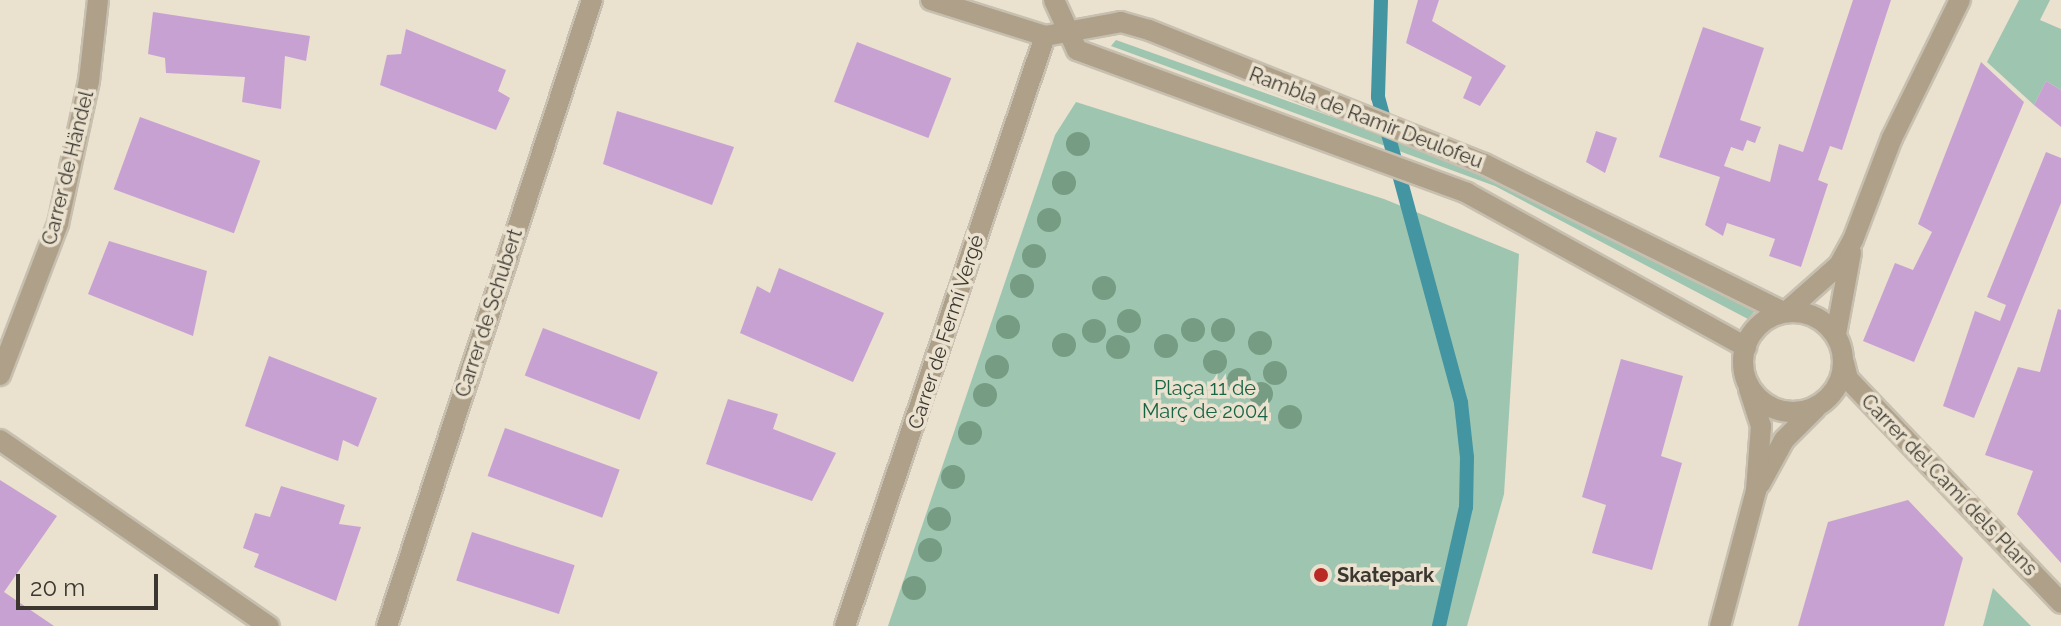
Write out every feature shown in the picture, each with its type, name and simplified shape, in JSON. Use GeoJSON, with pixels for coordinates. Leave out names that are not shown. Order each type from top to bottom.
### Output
{"type":"FeatureCollection","features":[{"type":"Feature","properties":{"kind":"street","name":"Carrer de Händel"},"geometry":{"type":"LineString","coordinates":[[0,375],[58,224],[89,81],[98,0]]}},
{"type":"Feature","properties":{"kind":"street","name":"Carrer de Schubert"},"geometry":{"type":"LineString","coordinates":[[387,626],[592,0]]}},
{"type":"Feature","properties":{"kind":"street","name":"Rambla de Ramir Deulofeu"},"geometry":{"type":"LineString","coordinates":[[931,0],[1054,34],[1077,50],[1467,193],[1746,347]]}},
{"type":"Feature","properties":{"kind":"street"},"geometry":{"type":"LineString","coordinates":[[1054,0],[1054,34]]}},
{"type":"Feature","properties":{"kind":"street"},"geometry":{"type":"LineString","coordinates":[[1720,626],[1756,491],[1761,426],[1746,380],[1746,347],[1758,325],[1785,312],[1839,265],[1853,240],[1892,138],[1960,0]]}},
{"type":"Feature","properties":{"kind":"street","name":"Rambla de Ramir Deulofeu"},"geometry":{"type":"LineString","coordinates":[[1054,34],[1121,22],[1424,140],[1785,312]]}},
{"type":"Feature","properties":{"kind":"street","name":"Carrer de Fermí Vergé"},"geometry":{"type":"LineString","coordinates":[[845,626],[1054,34]]}},
{"type":"Feature","properties":{"kind":"street"},"geometry":{"type":"LineString","coordinates":[[1756,491],[1784,440],[1836,387],[1844,363],[1836,334],[1853,240]]}},
{"type":"Feature","properties":{"kind":"street"},"geometry":{"type":"LineString","coordinates":[[1785,312],[1821,319],[1836,334]]}},
{"type":"Feature","properties":{"kind":"street","name":"Carrer del Camí dels Plans"},"geometry":{"type":"LineString","coordinates":[[1844,363],[1848,379],[2061,603]]}},
{"type":"Feature","properties":{"kind":"street"},"geometry":{"type":"LineString","coordinates":[[1746,380],[1781,410],[1818,406]]}},
{"type":"Feature","properties":{"kind":"street"},"geometry":{"type":"LineString","coordinates":[[0,440],[269,626]]}},
{"type":"Feature","properties":{"kind":"green space"},"geometry":{"type":"Polygon","coordinates":[[[2019,0],[2050,0],[2040,20],[2061,29],[2061,90],[2046,81],[2034,105],[1987,62],[2019,0]]]}},
{"type":"Feature","properties":{"kind":"green space"},"geometry":{"type":"Polygon","coordinates":[[[1116,40],[1498,176],[1755,311],[1748,319],[1495,186],[1111,46],[1116,40]]]}},
{"type":"Feature","properties":{"kind":"green space","name":"Plaça 11 de Març de 2004"},"geometry":{"type":"Polygon","coordinates":[[[1076,102],[1384,199],[1519,254],[1504,494],[1467,626],[888,626],[1055,135],[1076,102]]]}},
{"type":"Feature","properties":{"kind":"green space"},"geometry":{"type":"Polygon","coordinates":[[[1993,588],[2031,626],[1983,626],[1993,588]]]}},
{"type":"Feature","properties":{"kind":"building"},"geometry":{"type":"Polygon","coordinates":[[[1418,0],[1439,0],[1432,21],[1506,66],[1480,106],[1463,98],[1472,77],[1406,43],[1418,0]]]}},
{"type":"Feature","properties":{"kind":"building"},"geometry":{"type":"Polygon","coordinates":[[[1853,0],[1891,0],[1842,150],[1830,146],[1818,180],[1828,184],[1801,267],[1769,256],[1775,239],[1727,223],[1723,236],[1705,225],[1720,177],[1659,157],[1703,27],[1764,48],[1740,120],[1761,127],[1755,143],[1747,140],[1743,151],[1731,147],[1724,166],[1770,182],[1779,144],[1803,152],[1853,0]]]}},
{"type":"Feature","properties":{"kind":"building"},"geometry":{"type":"Polygon","coordinates":[[[153,12],[310,36],[306,61],[285,56],[281,109],[242,102],[245,77],[166,73],[165,58],[148,54],[153,12]]]}},
{"type":"Feature","properties":{"kind":"building"},"geometry":{"type":"Polygon","coordinates":[[[406,29],[506,70],[498,91],[510,98],[496,130],[380,85],[387,55],[401,54],[406,29]]]}},
{"type":"Feature","properties":{"kind":"building"},"geometry":{"type":"Polygon","coordinates":[[[857,42],[951,78],[928,138],[834,102],[857,42]]]}},
{"type":"Feature","properties":{"kind":"building"},"geometry":{"type":"Polygon","coordinates":[[[1981,62],[2024,102],[1914,362],[1863,341],[1895,263],[1913,270],[1932,232],[1918,224],[1981,62]]]}},
{"type":"Feature","properties":{"kind":"building"},"geometry":{"type":"Polygon","coordinates":[[[2046,81],[2061,90],[2061,127],[2034,105],[2046,81]]]}},
{"type":"Feature","properties":{"kind":"building"},"geometry":{"type":"Polygon","coordinates":[[[617,111],[734,147],[712,205],[603,164],[617,111]]]}},
{"type":"Feature","properties":{"kind":"building"},"geometry":{"type":"Polygon","coordinates":[[[140,117],[260,161],[234,233],[114,189],[140,117]]]}},
{"type":"Feature","properties":{"kind":"building"},"geometry":{"type":"Polygon","coordinates":[[[1596,131],[1617,138],[1605,173],[1586,162],[1596,131]]]}},
{"type":"Feature","properties":{"kind":"building"},"geometry":{"type":"Polygon","coordinates":[[[2046,152],[2061,158],[2061,203],[1974,418],[1943,406],[1975,311],[2000,321],[2006,305],[1987,297],[2046,152]]]}},
{"type":"Feature","properties":{"kind":"building"},"geometry":{"type":"Polygon","coordinates":[[[109,241],[207,271],[193,336],[88,294],[109,241]]]}},
{"type":"Feature","properties":{"kind":"building"},"geometry":{"type":"Polygon","coordinates":[[[779,268],[884,313],[853,382],[740,333],[757,286],[770,293],[779,268]]]}},
{"type":"Feature","properties":{"kind":"building"},"geometry":{"type":"Polygon","coordinates":[[[2058,309],[2061,310],[2061,563],[2017,514],[2033,471],[1985,455],[2018,367],[2040,372],[2058,309]]]}},
{"type":"Feature","properties":{"kind":"building"},"geometry":{"type":"Polygon","coordinates":[[[543,328],[658,372],[640,420],[525,376],[543,328]]]}},
{"type":"Feature","properties":{"kind":"building"},"geometry":{"type":"Polygon","coordinates":[[[269,356],[377,398],[358,447],[343,440],[338,461],[245,426],[269,356]]]}},
{"type":"Feature","properties":{"kind":"building"},"geometry":{"type":"Polygon","coordinates":[[[1621,359],[1683,376],[1661,456],[1682,463],[1652,570],[1592,553],[1606,505],[1582,497],[1621,359]]]}},
{"type":"Feature","properties":{"kind":"building"},"geometry":{"type":"Polygon","coordinates":[[[728,399],[778,414],[773,429],[836,453],[812,501],[706,464],[728,399]]]}},
{"type":"Feature","properties":{"kind":"building"},"geometry":{"type":"Polygon","coordinates":[[[505,428],[620,470],[602,518],[488,476],[505,428]]]}},
{"type":"Feature","properties":{"kind":"building"},"geometry":{"type":"Polygon","coordinates":[[[0,480],[57,516],[4,592],[54,626],[0,626],[0,480]]]}},
{"type":"Feature","properties":{"kind":"building"},"geometry":{"type":"Polygon","coordinates":[[[281,486],[345,505],[339,524],[361,527],[336,601],[254,567],[259,554],[243,548],[255,513],[270,517],[281,486]]]}},
{"type":"Feature","properties":{"kind":"building"},"geometry":{"type":"Polygon","coordinates":[[[1908,500],[1963,558],[1944,626],[1798,626],[1828,522],[1908,500]]]}},
{"type":"Feature","properties":{"kind":"building"},"geometry":{"type":"Polygon","coordinates":[[[472,532],[575,565],[559,614],[456,581],[472,532]]]}},
{"type":"Feature","properties":{"kind":"waterway"},"geometry":{"type":"LineString","coordinates":[[1381,0],[1378,97],[1461,403],[1467,457],[1466,507],[1439,626]]}},
{"type":"Feature","properties":{"kind":"place","name":"Skatepark"},"geometry":{"type":"Point","coordinates":[1321,575]}}]}
